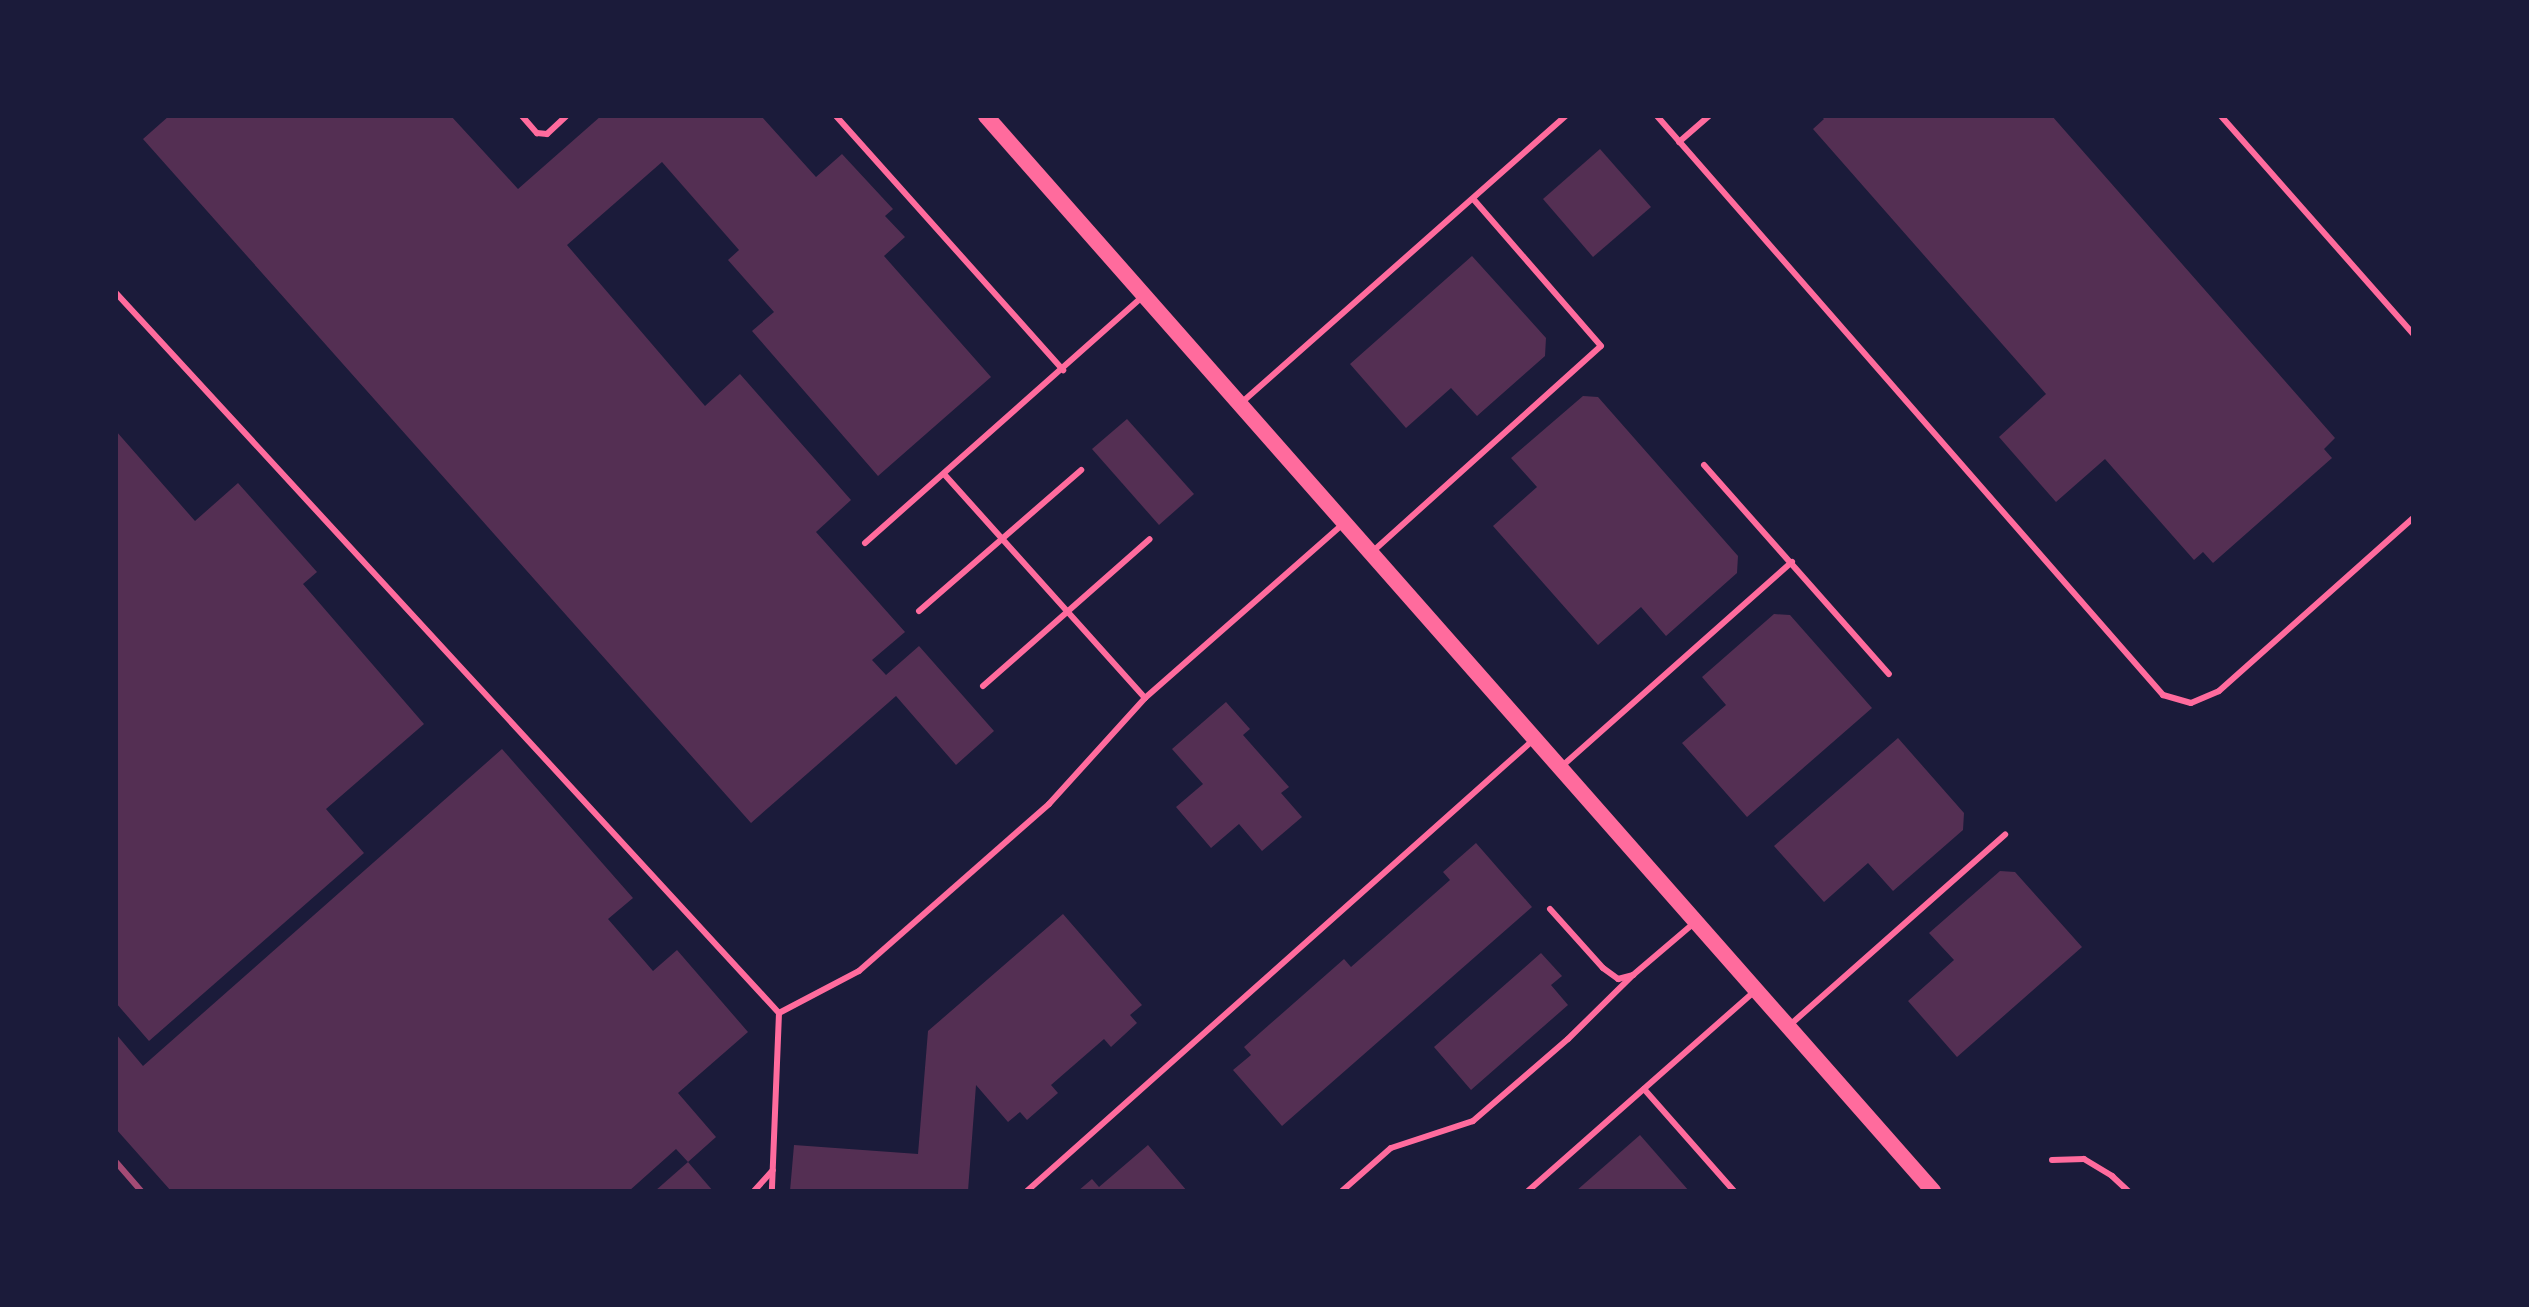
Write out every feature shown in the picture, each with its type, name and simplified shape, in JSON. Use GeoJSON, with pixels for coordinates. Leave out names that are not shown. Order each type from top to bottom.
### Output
{"type":"FeatureCollection","features":[{"type":"Feature","properties":{"kind":"main road"},"geometry":{"type":"LineString","coordinates":[[986,116],[1933,1191]]}},
{"type":"Feature","properties":{"kind":"lane"},"geometry":{"type":"LineString","coordinates":[[522,116],[537,133],[547,134],[566,116]]}},
{"type":"Feature","properties":{"kind":"lane"},"geometry":{"type":"LineString","coordinates":[[836,116],[1063,370]]}},
{"type":"Feature","properties":{"kind":"lane"},"geometry":{"type":"LineString","coordinates":[[1240,404],[1566,116]]}},
{"type":"Feature","properties":{"kind":"lane"},"geometry":{"type":"LineString","coordinates":[[1657,116],[2163,695],[2191,703],[2219,691],[2413,518]]}},
{"type":"Feature","properties":{"kind":"lane"},"geometry":{"type":"LineString","coordinates":[[1679,142],[1709,116]]}},
{"type":"Feature","properties":{"kind":"lane"},"geometry":{"type":"LineString","coordinates":[[2221,116],[2413,334]]}},
{"type":"Feature","properties":{"kind":"lane"},"geometry":{"type":"LineString","coordinates":[[1371,553],[1601,346],[1473,199]]}},
{"type":"Feature","properties":{"kind":"lane"},"geometry":{"type":"LineString","coordinates":[[116,293],[779,1013],[772,1191]]}},
{"type":"Feature","properties":{"kind":"lane"},"geometry":{"type":"LineString","coordinates":[[865,543],[1144,295]]}},
{"type":"Feature","properties":{"kind":"lane"},"geometry":{"type":"LineString","coordinates":[[1704,465],[1889,674]]}},
{"type":"Feature","properties":{"kind":"lane"},"geometry":{"type":"LineString","coordinates":[[919,611],[1081,470]]}},
{"type":"Feature","properties":{"kind":"lane"},"geometry":{"type":"LineString","coordinates":[[944,474],[1145,698]]}},
{"type":"Feature","properties":{"kind":"lane"},"geometry":{"type":"LineString","coordinates":[[779,1013],[859,971],[1049,804],[1145,698],[1344,522]]}},
{"type":"Feature","properties":{"kind":"lane"},"geometry":{"type":"LineString","coordinates":[[983,686],[1150,539]]}},
{"type":"Feature","properties":{"kind":"lane"},"geometry":{"type":"LineString","coordinates":[[1560,767],[1792,562]]}},
{"type":"Feature","properties":{"kind":"lane"},"geometry":{"type":"LineString","coordinates":[[1027,1191],[1535,739]]}},
{"type":"Feature","properties":{"kind":"lane"},"geometry":{"type":"LineString","coordinates":[[1788,1027],[2005,835]]}},
{"type":"Feature","properties":{"kind":"lane"},"geometry":{"type":"LineString","coordinates":[[1550,909],[1603,968],[1618,979],[1633,975]]}},
{"type":"Feature","properties":{"kind":"lane"},"geometry":{"type":"LineString","coordinates":[[1342,1191],[1391,1148],[1473,1121],[1696,921]]}},
{"type":"Feature","properties":{"kind":"lane"},"geometry":{"type":"LineString","coordinates":[[1528,1191],[1756,990]]}},
{"type":"Feature","properties":{"kind":"lane"},"geometry":{"type":"LineString","coordinates":[[1644,1089],[1734,1191]]}},
{"type":"Feature","properties":{"kind":"lane"},"geometry":{"type":"LineString","coordinates":[[2052,1160],[2084,1159],[2112,1176],[2128,1191]]}},
{"type":"Feature","properties":{"kind":"lane"},"geometry":{"type":"LineString","coordinates":[[754,1191],[773,1170]]}},
{"type":"Feature","properties":{"kind":"building"},"geometry":{"type":"Polygon","coordinates":[[[169,116],[451,116],[518,189],[601,116],[761,116],[816,177],[842,154],[893,209],[885,216],[905,237],[884,256],[991,377],[878,476],[752,331],[774,312],[728,260],[739,250],[662,162],[567,245],[705,406],[740,374],[851,500],[816,532],[905,632],[872,660],[886,675],[919,646],[994,731],[956,765],[896,696],[751,823],[143,139],[169,116]]]}},
{"type":"Feature","properties":{"kind":"building"},"geometry":{"type":"Polygon","coordinates":[[[1821,116],[2052,116],[2335,438],[2324,449],[2332,458],[2213,563],[2203,552],[2194,560],[2105,459],[2056,502],[1999,437],[2046,394],[1813,129],[1824,119],[1821,116]]]}},
{"type":"Feature","properties":{"kind":"building"},"geometry":{"type":"Polygon","coordinates":[[[1600,149],[1651,207],[1593,257],[1543,199],[1600,149]]]}},
{"type":"Feature","properties":{"kind":"building"},"geometry":{"type":"Polygon","coordinates":[[[1472,256],[1546,338],[1545,356],[1477,416],[1451,388],[1406,428],[1350,364],[1472,256]]]}},
{"type":"Feature","properties":{"kind":"building"},"geometry":{"type":"Polygon","coordinates":[[[1583,396],[1598,397],[1738,556],[1737,573],[1666,636],[1641,607],[1598,645],[1493,526],[1537,487],[1511,458],[1583,396]]]}},
{"type":"Feature","properties":{"kind":"building"},"geometry":{"type":"Polygon","coordinates":[[[1127,419],[1194,494],[1159,525],[1092,449],[1127,419]]]}},
{"type":"Feature","properties":{"kind":"building"},"geometry":{"type":"Polygon","coordinates":[[[116,431],[195,521],[238,483],[317,572],[303,584],[424,724],[326,809],[364,853],[149,1041],[116,1003],[116,431]]]}},
{"type":"Feature","properties":{"kind":"building"},"geometry":{"type":"Polygon","coordinates":[[[1774,614],[1790,615],[1872,708],[1747,817],[1682,743],[1726,705],[1702,677],[1774,614]]]}},
{"type":"Feature","properties":{"kind":"building"},"geometry":{"type":"Polygon","coordinates":[[[1226,702],[1250,729],[1243,735],[1289,787],[1281,793],[1302,817],[1262,851],[1239,824],[1211,848],[1176,807],[1203,784],[1172,749],[1226,702]]]}},
{"type":"Feature","properties":{"kind":"building"},"geometry":{"type":"Polygon","coordinates":[[[1898,738],[1964,813],[1963,830],[1893,891],[1868,863],[1824,902],[1774,846],[1898,738]]]}},
{"type":"Feature","properties":{"kind":"building"},"geometry":{"type":"Polygon","coordinates":[[[502,749],[633,898],[608,919],[653,971],[677,950],[748,1032],[678,1093],[716,1137],[688,1162],[676,1149],[629,1191],[171,1191],[116,1129],[116,1034],[143,1066],[502,749]]]}},
{"type":"Feature","properties":{"kind":"building"},"geometry":{"type":"Polygon","coordinates":[[[1476,843],[1532,907],[1282,1126],[1233,1070],[1251,1055],[1244,1047],[1344,959],[1351,967],[1450,880],[1443,872],[1476,843]]]}},
{"type":"Feature","properties":{"kind":"building"},"geometry":{"type":"Polygon","coordinates":[[[2000,871],[2015,872],[2082,947],[1957,1057],[1908,1001],[1954,960],[1929,933],[2000,871]]]}},
{"type":"Feature","properties":{"kind":"building"},"geometry":{"type":"Polygon","coordinates":[[[1063,914],[1142,1005],[1130,1015],[1137,1023],[1111,1047],[1104,1039],[1051,1085],[1058,1093],[1027,1120],[1020,1112],[1008,1122],[976,1085],[968,1191],[790,1191],[794,1145],[918,1154],[928,1031],[1063,914]]]}},
{"type":"Feature","properties":{"kind":"building"},"geometry":{"type":"Polygon","coordinates":[[[1541,953],[1562,976],[1551,985],[1568,1005],[1471,1090],[1434,1047],[1541,953]]]}},
{"type":"Feature","properties":{"kind":"building"},"geometry":{"type":"Polygon","coordinates":[[[1640,1135],[1689,1191],[1576,1191],[1640,1135]]]}},
{"type":"Feature","properties":{"kind":"building"},"geometry":{"type":"Polygon","coordinates":[[[1148,1145],[1187,1191],[1078,1191],[1092,1179],[1099,1187],[1148,1145]]]}},
{"type":"Feature","properties":{"kind":"building"},"geometry":{"type":"Polygon","coordinates":[[[688,1162],[713,1191],[655,1191],[688,1162]]]}},
{"type":"Feature","properties":{"kind":"railway"},"geometry":{"type":"LineString","coordinates":[[116,1162],[141,1191]]}}]}
